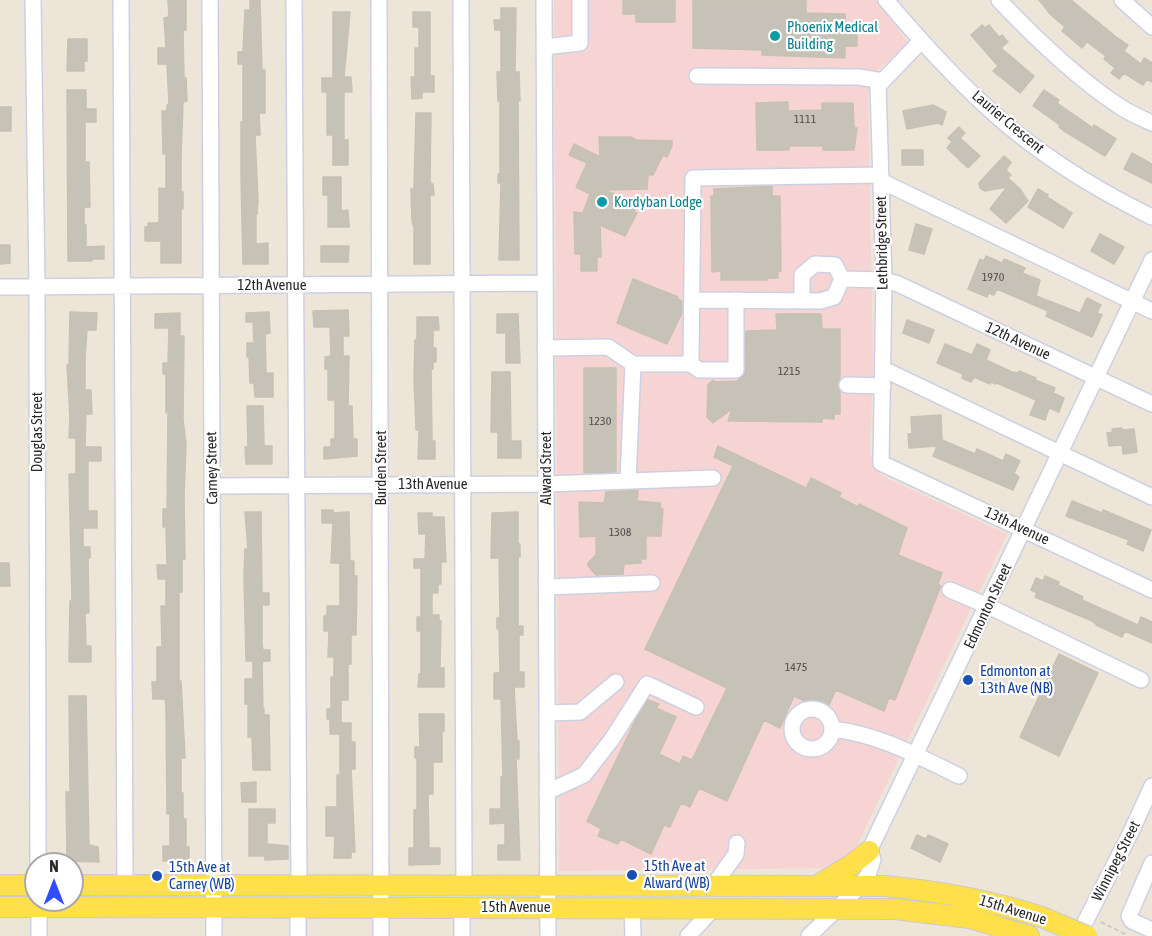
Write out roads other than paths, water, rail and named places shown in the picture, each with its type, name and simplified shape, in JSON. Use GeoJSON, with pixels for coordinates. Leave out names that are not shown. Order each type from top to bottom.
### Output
{"type":"FeatureCollection","features":[{"type":"Feature","properties":{"kind":"main road"},"geometry":{"type":"LineString","coordinates":[[816,887],[851,866],[869,851]]}},
{"type":"Feature","properties":{"kind":"main road"},"geometry":{"type":"LineString","coordinates":[[0,885],[24,885]]}},
{"type":"Feature","properties":{"kind":"main road","name":"15th Avenue"},"geometry":{"type":"LineString","coordinates":[[84,885],[860,886],[937,891],[977,898],[1039,916],[1093,928]]}},
{"type":"Feature","properties":{"kind":"main road","name":"15th Avenue"},"geometry":{"type":"LineString","coordinates":[[0,907],[24,907]]}},
{"type":"Feature","properties":{"kind":"main road","name":"15th Avenue"},"geometry":{"type":"LineString","coordinates":[[84,907],[896,909],[951,915],[997,925],[1029,936]]}},
{"type":"Feature","properties":{"kind":"street","name":"Douglas Street"},"geometry":{"type":"LineString","coordinates":[[33,0],[37,286],[38,852]]}},
{"type":"Feature","properties":{"kind":"street"},"geometry":{"type":"LineString","coordinates":[[121,0],[125,884]]}},
{"type":"Feature","properties":{"kind":"street","name":"Carney Street"},"geometry":{"type":"LineString","coordinates":[[210,0],[214,936]]}},
{"type":"Feature","properties":{"kind":"street"},"geometry":{"type":"LineString","coordinates":[[294,0],[294,286],[298,485],[298,886]]}},
{"type":"Feature","properties":{"kind":"street","name":"Burden Street"},"geometry":{"type":"LineString","coordinates":[[379,0],[381,936]]}},
{"type":"Feature","properties":{"kind":"street"},"geometry":{"type":"LineString","coordinates":[[461,0],[464,886]]}},
{"type":"Feature","properties":{"kind":"street","name":"Alward Street"},"geometry":{"type":"LineString","coordinates":[[544,0],[548,936]]}},
{"type":"Feature","properties":{"kind":"street"},"geometry":{"type":"LineString","coordinates":[[544,47],[580,43],[580,0]]}},
{"type":"Feature","properties":{"kind":"street","name":"Laurier Crescent"},"geometry":{"type":"LineString","coordinates":[[886,0],[921,41],[983,103],[1015,131],[1104,192],[1152,217]]}},
{"type":"Feature","properties":{"kind":"street"},"geometry":{"type":"LineString","coordinates":[[999,0],[1029,32],[1076,73],[1119,106],[1152,123]]}},
{"type":"Feature","properties":{"kind":"street"},"geometry":{"type":"LineString","coordinates":[[1122,0],[1152,27]]}},
{"type":"Feature","properties":{"kind":"street"},"geometry":{"type":"LineString","coordinates":[[697,76],[859,77],[883,81],[921,41]]}},
{"type":"Feature","properties":{"kind":"street","name":"Lethbridge Street"},"geometry":{"type":"LineString","coordinates":[[881,463],[884,280],[878,86],[883,81]]}},
{"type":"Feature","properties":{"kind":"street"},"geometry":{"type":"LineString","coordinates":[[691,364],[693,178],[881,178],[1152,311]]}},
{"type":"Feature","properties":{"kind":"street","name":"Edmonton Street"},"geometry":{"type":"LineString","coordinates":[[809,936],[860,886],[868,875],[873,859],[869,851],[1152,260]]}},
{"type":"Feature","properties":{"kind":"street"},"geometry":{"type":"LineString","coordinates":[[692,300],[820,302],[834,297],[842,279],[835,266],[814,264],[802,275],[802,301]]}},
{"type":"Feature","properties":{"kind":"street","name":"12th Avenue"},"geometry":{"type":"LineString","coordinates":[[842,279],[884,280],[898,284],[1152,404]]}},
{"type":"Feature","properties":{"kind":"street","name":"12th Avenue"},"geometry":{"type":"LineString","coordinates":[[0,287],[545,283]]}},
{"type":"Feature","properties":{"kind":"street"},"geometry":{"type":"LineString","coordinates":[[545,348],[608,347],[633,364],[691,364],[699,370],[736,370],[736,300]]}},
{"type":"Feature","properties":{"kind":"street"},"geometry":{"type":"LineString","coordinates":[[628,481],[633,364]]}},
{"type":"Feature","properties":{"kind":"street"},"geometry":{"type":"LineString","coordinates":[[883,369],[1152,497]]}},
{"type":"Feature","properties":{"kind":"street"},"geometry":{"type":"LineString","coordinates":[[847,385],[883,386]]}},
{"type":"Feature","properties":{"kind":"street","name":"13th Avenue"},"geometry":{"type":"LineString","coordinates":[[881,463],[1152,590]]}},
{"type":"Feature","properties":{"kind":"street","name":"13th Avenue"},"geometry":{"type":"LineString","coordinates":[[213,486],[546,484],[713,478]]}},
{"type":"Feature","properties":{"kind":"street"},"geometry":{"type":"LineString","coordinates":[[547,587],[652,583]]}},
{"type":"Feature","properties":{"kind":"street"},"geometry":{"type":"LineString","coordinates":[[950,590],[1141,680]]}},
{"type":"Feature","properties":{"kind":"street"},"geometry":{"type":"LineString","coordinates":[[547,713],[580,712],[616,682]]}},
{"type":"Feature","properties":{"kind":"street"},"geometry":{"type":"LineString","coordinates":[[547,792],[584,775],[612,739],[647,684],[696,707]]}},
{"type":"Feature","properties":{"kind":"street"},"geometry":{"type":"LineString","coordinates":[[832,729],[853,731],[880,740],[959,776]]}},
{"type":"Feature","properties":{"kind":"street","name":"Winnipeg Street"},"geometry":{"type":"LineString","coordinates":[[1078,936],[1152,786]]}},
{"type":"Feature","properties":{"kind":"street"},"geometry":{"type":"LineString","coordinates":[[713,886],[736,854],[737,843]]}},
{"type":"Feature","properties":{"kind":"street"},"geometry":{"type":"LineString","coordinates":[[1152,863],[1129,916],[1132,921],[1152,930]]}},
{"type":"Feature","properties":{"kind":"street"},"geometry":{"type":"LineString","coordinates":[[298,907],[298,936]]}},
{"type":"Feature","properties":{"kind":"street"},"geometry":{"type":"LineString","coordinates":[[462,907],[462,936]]}},
{"type":"Feature","properties":{"kind":"street"},"geometry":{"type":"LineString","coordinates":[[632,908],[633,936]]}},
{"type":"Feature","properties":{"kind":"street"},"geometry":{"type":"LineString","coordinates":[[688,936],[715,908]]}},
{"type":"Feature","properties":{"kind":"street"},"geometry":{"type":"LineString","coordinates":[[39,912],[39,936]]}},
{"type":"Feature","properties":{"kind":"place","name":"Phoenix Medical Building"},"geometry":{"type":"Point","coordinates":[775,36]}},
{"type":"Feature","properties":{"kind":"place","name":"Kordyban Lodge"},"geometry":{"type":"Point","coordinates":[602,202]}},
{"type":"Feature","properties":{"kind":"place","name":"Edmonton at 13th Ave (NB)"},"geometry":{"type":"Point","coordinates":[968,680]}},
{"type":"Feature","properties":{"kind":"place","name":"15th Ave at Alward (WB)"},"geometry":{"type":"Point","coordinates":[632,875]}},
{"type":"Feature","properties":{"kind":"place","name":"15th Ave at Carney (WB)"},"geometry":{"type":"Point","coordinates":[157,876]}}]}
